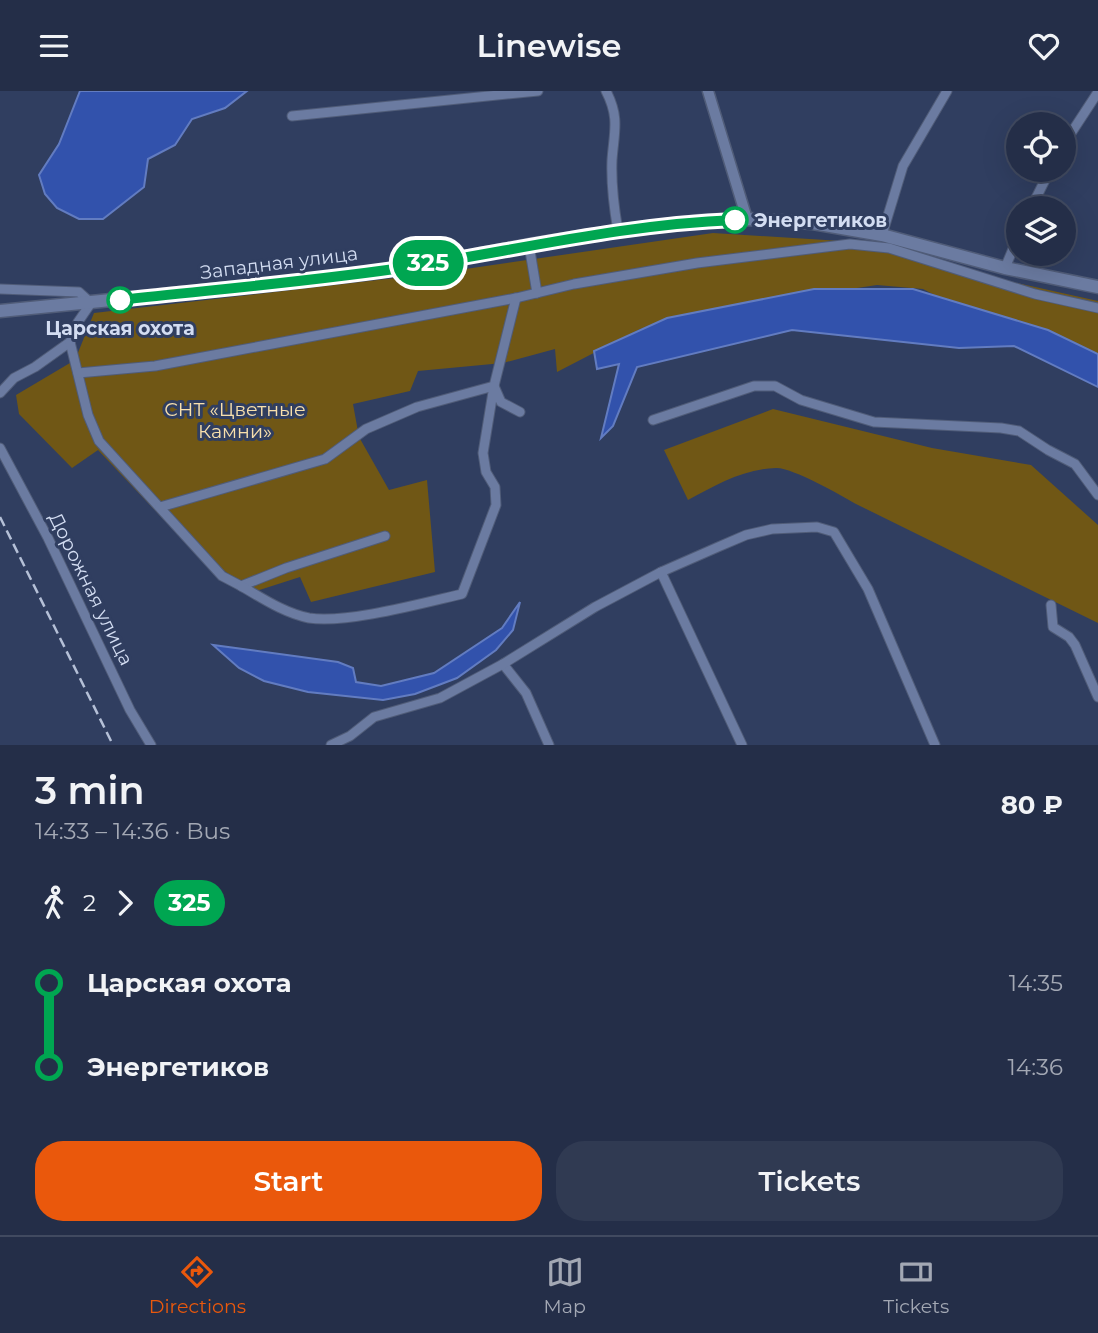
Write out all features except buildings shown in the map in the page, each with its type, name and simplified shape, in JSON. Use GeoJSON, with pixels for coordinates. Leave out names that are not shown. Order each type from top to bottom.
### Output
{"type":"FeatureCollection","features":[{"type":"Feature","properties":{"kind":"main road","name":"Западная улица"},"geometry":{"type":"LineString","coordinates":[[0,311],[303,281],[618,231],[701,221],[747,219],[813,223],[882,235],[1005,268],[1098,287]]}},
{"type":"Feature","properties":{"kind":"street"},"geometry":{"type":"LineString","coordinates":[[292,116],[538,91]]}},
{"type":"Feature","properties":{"kind":"street"},"geometry":{"type":"LineString","coordinates":[[606,91],[614,106],[617,128],[612,161],[618,231]]}},
{"type":"Feature","properties":{"kind":"street"},"geometry":{"type":"LineString","coordinates":[[708,91],[747,219]]}},
{"type":"Feature","properties":{"kind":"street"},"geometry":{"type":"LineString","coordinates":[[882,235],[903,166],[947,91]]}},
{"type":"Feature","properties":{"kind":"street"},"geometry":{"type":"LineString","coordinates":[[1076,126],[1098,92]]}},
{"type":"Feature","properties":{"kind":"street"},"geometry":{"type":"LineString","coordinates":[[78,373],[155,366],[697,264],[850,244],[889,248],[1035,294],[1098,308]]}},
{"type":"Feature","properties":{"kind":"street"},"geometry":{"type":"LineString","coordinates":[[529,245],[537,293]]}},
{"type":"Feature","properties":{"kind":"street"},"geometry":{"type":"LineString","coordinates":[[0,289],[79,292],[91,303],[78,321],[70,342],[35,367],[14,378],[0,393]]}},
{"type":"Feature","properties":{"kind":"street"},"geometry":{"type":"LineString","coordinates":[[70,342],[88,415],[99,440],[222,576],[289,612],[325,620],[462,594],[496,506],[495,487],[486,472],[483,453],[494,386],[516,298]]}},
{"type":"Feature","properties":{"kind":"street"},"geometry":{"type":"LineString","coordinates":[[494,386],[501,402],[520,412]]}},
{"type":"Feature","properties":{"kind":"street"},"geometry":{"type":"LineString","coordinates":[[160,507],[325,459],[366,429],[417,407],[494,386]]}},
{"type":"Feature","properties":{"kind":"street"},"geometry":{"type":"LineString","coordinates":[[653,420],[754,386],[775,386],[801,400],[874,422],[1019,431],[1075,464],[1098,495]]}},
{"type":"Feature","properties":{"kind":"street","name":"Дорожная улица"},"geometry":{"type":"LineString","coordinates":[[0,448],[48,538],[130,710],[151,745]]}},
{"type":"Feature","properties":{"kind":"street"},"geometry":{"type":"LineString","coordinates":[[331,745],[352,741],[374,717],[440,698],[503,664],[595,607],[661,572],[746,535],[772,529],[817,527],[834,532],[868,589],[935,745]]}},
{"type":"Feature","properties":{"kind":"street"},"geometry":{"type":"LineString","coordinates":[[241,586],[286,568],[386,536]]}},
{"type":"Feature","properties":{"kind":"street"},"geometry":{"type":"LineString","coordinates":[[661,572],[742,745]]}},
{"type":"Feature","properties":{"kind":"street"},"geometry":{"type":"LineString","coordinates":[[1051,605],[1053,627],[1069,637],[1075,645],[1098,697]]}},
{"type":"Feature","properties":{"kind":"street"},"geometry":{"type":"LineString","coordinates":[[503,664],[526,693],[549,745]]}},
{"type":"Feature","properties":{"kind":"green space","name":"СНТ «Цветные Камни»"},"geometry":{"type":"Polygon","coordinates":[[[713,233],[873,243],[985,276],[1098,301],[1098,365],[923,289],[877,285],[751,304],[640,329],[557,372],[555,349],[503,363],[418,371],[410,391],[353,404],[359,437],[389,490],[427,480],[435,572],[311,602],[300,577],[253,592],[184,541],[98,450],[72,468],[19,414],[16,395],[75,360],[94,313],[438,273],[713,233]]]}},
{"type":"Feature","properties":{"kind":"green space"},"geometry":{"type":"Polygon","coordinates":[[[773,409],[932,448],[1031,465],[1098,525],[1098,623],[816,482],[783,469],[752,471],[688,500],[664,450],[773,409]]]}},
{"type":"Feature","properties":{"kind":"water"},"geometry":{"type":"Polygon","coordinates":[[[80,91],[247,91],[225,108],[192,119],[175,145],[148,159],[144,187],[103,219],[79,219],[57,208],[45,194],[39,175],[59,144],[80,91]]]}},
{"type":"Feature","properties":{"kind":"water"},"geometry":{"type":"Polygon","coordinates":[[[814,289],[913,289],[1048,330],[1098,354],[1098,387],[1014,346],[959,348],[792,330],[637,367],[613,426],[601,438],[619,364],[597,369],[594,351],[667,318],[814,289]]]}},
{"type":"Feature","properties":{"kind":"water"},"geometry":{"type":"Polygon","coordinates":[[[520,602],[513,630],[496,650],[457,678],[415,694],[383,700],[308,692],[264,681],[239,668],[213,645],[338,662],[353,668],[356,682],[381,686],[434,673],[502,628],[520,602]]]}},
{"type":"Feature","properties":{"kind":"railway"},"geometry":{"type":"LineString","coordinates":[[0,517],[113,745]]}},
{"type":"Feature","properties":{"kind":"bus line","name":"325"},"geometry":{"type":"LineString","coordinates":[[120,300],[303,281],[618,231],[701,221],[735,220]]}},
{"type":"Feature","properties":{"kind":"place","name":"Энергетиков"},"geometry":{"type":"Point","coordinates":[735,220]}},
{"type":"Feature","properties":{"kind":"place","name":"Царская охота"},"geometry":{"type":"Point","coordinates":[120,300]}}]}
